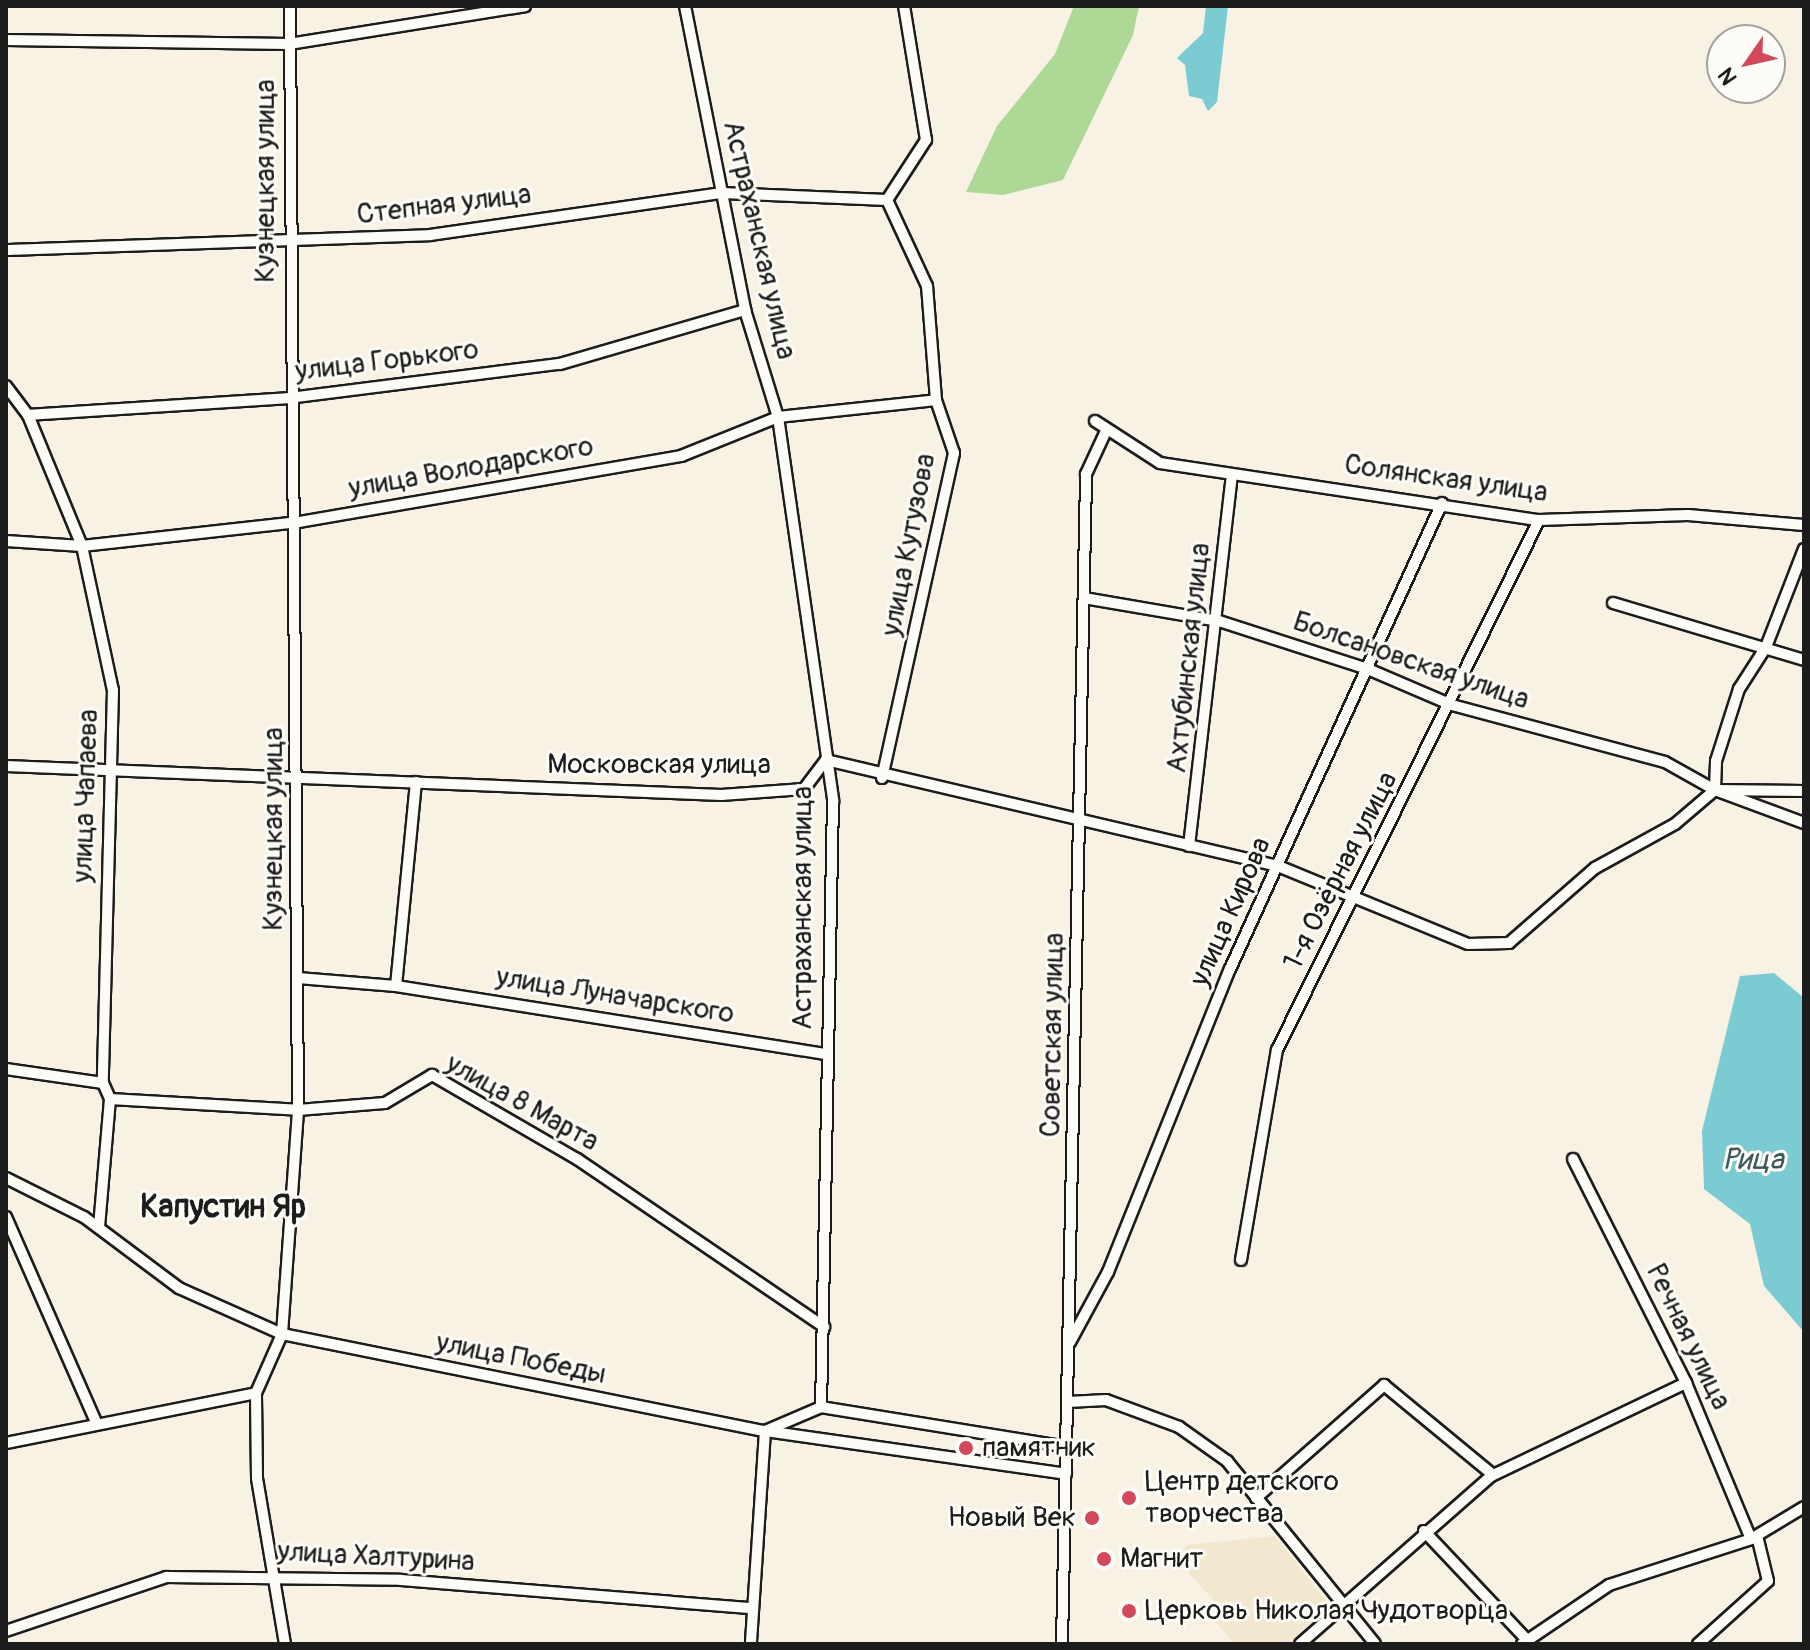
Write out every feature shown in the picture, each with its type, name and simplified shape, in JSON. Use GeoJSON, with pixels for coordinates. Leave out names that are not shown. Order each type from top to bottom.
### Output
{"type":"FeatureCollection","features":[{"type":"Feature","properties":{"kind":"street","name":"Кузнецкая улица"},"geometry":{"type":"LineString","coordinates":[[285,1644],[276,1575],[257,1478],[256,1393],[282,1334],[298,1110],[299,522],[289,398],[290,6]]}},
{"type":"Feature","properties":{"kind":"street"},"geometry":{"type":"LineString","coordinates":[[6,40],[289,44],[525,6]]}},
{"type":"Feature","properties":{"kind":"street","name":"Астраханская улица"},"geometry":{"type":"LineString","coordinates":[[685,6],[745,310],[778,417],[833,801],[821,1407]]}},
{"type":"Feature","properties":{"kind":"street"},"geometry":{"type":"LineString","coordinates":[[887,200],[926,140],[904,6]]}},
{"type":"Feature","properties":{"kind":"street","name":"Степная улица"},"geometry":{"type":"LineString","coordinates":[[6,250],[291,245],[430,235],[722,193],[887,200]]}},
{"type":"Feature","properties":{"kind":"street","name":"улица Кутузова"},"geometry":{"type":"LineString","coordinates":[[882,778],[954,453],[936,400],[927,286],[887,200]]}},
{"type":"Feature","properties":{"kind":"street","name":"улица Горького"},"geometry":{"type":"LineString","coordinates":[[28,415],[289,398],[560,364],[745,310]]}},
{"type":"Feature","properties":{"kind":"street","name":"улица Чапаева"},"geometry":{"type":"LineString","coordinates":[[6,386],[28,415],[82,546],[113,690],[106,765],[103,1083],[110,1099],[99,1228]]}},
{"type":"Feature","properties":{"kind":"street","name":"улица Володарского"},"geometry":{"type":"LineString","coordinates":[[6,541],[82,546],[299,522],[681,456],[778,417],[936,400]]}},
{"type":"Feature","properties":{"kind":"street","name":"Солянская улица"},"geometry":{"type":"LineString","coordinates":[[1095,421],[1106,431],[1160,463],[1539,520],[1688,515],[1804,525]]}},
{"type":"Feature","properties":{"kind":"street","name":"Советская улица"},"geometry":{"type":"LineString","coordinates":[[1062,1644],[1082,817],[1086,474],[1106,431]]}},
{"type":"Feature","properties":{"kind":"street","name":"Ахтубинская улица"},"geometry":{"type":"LineString","coordinates":[[1189,846],[1219,621],[1232,474]]}},
{"type":"Feature","properties":{"kind":"street","name":"улица Кирова"},"geometry":{"type":"LineString","coordinates":[[1069,1343],[1108,1272],[1278,866],[1442,503]]}},
{"type":"Feature","properties":{"kind":"street","name":"1-я Озёрная улица"},"geometry":{"type":"LineString","coordinates":[[1241,1260],[1277,1050],[1452,705],[1539,520]]}},
{"type":"Feature","properties":{"kind":"street"},"geometry":{"type":"LineString","coordinates":[[1715,790],[1716,761],[1739,689],[1766,647],[1804,549]]}},
{"type":"Feature","properties":{"kind":"street","name":"Болсановская улица"},"geometry":{"type":"LineString","coordinates":[[1084,598],[1219,621],[1368,669],[1452,705],[1665,762],[1715,790],[1804,823]]}},
{"type":"Feature","properties":{"kind":"street"},"geometry":{"type":"LineString","coordinates":[[1613,603],[1804,660]]}},
{"type":"Feature","properties":{"kind":"street"},"geometry":{"type":"LineString","coordinates":[[826,760],[882,778],[1082,817],[1278,866],[1354,900],[1468,944],[1509,943],[1595,868],[1675,824],[1715,790],[1804,791]]}},
{"type":"Feature","properties":{"kind":"street","name":"Московская улица"},"geometry":{"type":"LineString","coordinates":[[6,766],[106,765],[721,795],[804,789],[826,760]]}},
{"type":"Feature","properties":{"kind":"street"},"geometry":{"type":"LineString","coordinates":[[396,986],[416,782]]}},
{"type":"Feature","properties":{"kind":"street","name":"улица Луначарского"},"geometry":{"type":"LineString","coordinates":[[298,978],[396,986],[827,1054]]}},
{"type":"Feature","properties":{"kind":"street"},"geometry":{"type":"LineString","coordinates":[[6,1069],[103,1083]]}},
{"type":"Feature","properties":{"kind":"street","name":"улица 8 Марта"},"geometry":{"type":"LineString","coordinates":[[110,1099],[298,1110],[385,1103],[432,1075],[577,1159],[824,1327]]}},
{"type":"Feature","properties":{"kind":"street","name":"Речная улица"},"geometry":{"type":"LineString","coordinates":[[1573,1159],[1686,1383],[1754,1538],[1768,1581],[1698,1644]]}},
{"type":"Feature","properties":{"kind":"street","name":"улица Победы"},"geometry":{"type":"LineString","coordinates":[[6,1178],[99,1228],[179,1288],[282,1334],[765,1431],[1066,1474]]}},
{"type":"Feature","properties":{"kind":"street"},"geometry":{"type":"LineString","coordinates":[[6,1217],[95,1420]]}},
{"type":"Feature","properties":{"kind":"street"},"geometry":{"type":"LineString","coordinates":[[1300,1644],[1424,1531],[1493,1475],[1686,1383]]}},
{"type":"Feature","properties":{"kind":"street"},"geometry":{"type":"LineString","coordinates":[[1256,1498],[1384,1385],[1493,1475]]}},
{"type":"Feature","properties":{"kind":"street"},"geometry":{"type":"LineString","coordinates":[[6,1443],[95,1420],[256,1393]]}},
{"type":"Feature","properties":{"kind":"street"},"geometry":{"type":"LineString","coordinates":[[1068,1402],[1106,1400],[1179,1427],[1227,1461],[1339,1606],[1375,1644]]}},
{"type":"Feature","properties":{"kind":"street"},"geometry":{"type":"LineString","coordinates":[[751,1644],[765,1431],[821,1407],[1067,1447]]}},
{"type":"Feature","properties":{"kind":"street"},"geometry":{"type":"LineString","coordinates":[[1424,1531],[1524,1642],[1609,1585],[1754,1538],[1804,1507]]}},
{"type":"Feature","properties":{"kind":"street","name":"улица Халтурина"},"geometry":{"type":"LineString","coordinates":[[6,1631],[166,1577],[276,1575],[752,1608]]}},
{"type":"Feature","properties":{"kind":"shaded area"},"geometry":{"type":"Polygon","coordinates":[[[1275,1536],[1330,1606],[1287,1644],[1234,1644],[1215,1621],[1217,1604],[1177,1560],[1187,1545],[1275,1536]]]}},
{"type":"Feature","properties":{"kind":"green space"},"geometry":{"type":"Polygon","coordinates":[[[1074,6],[1139,6],[1133,35],[1063,180],[1003,195],[966,192],[997,126],[1055,54],[1074,6]]]}},
{"type":"Feature","properties":{"kind":"water"},"geometry":{"type":"Polygon","coordinates":[[[1206,6],[1228,6],[1217,102],[1208,111],[1202,99],[1189,96],[1185,65],[1177,58],[1203,33],[1206,6]]]}},
{"type":"Feature","properties":{"kind":"water","name":"Рица"},"geometry":{"type":"Polygon","coordinates":[[[1774,973],[1804,998],[1804,1332],[1764,1286],[1750,1224],[1704,1189],[1702,1131],[1740,976],[1774,973]]]}},
{"type":"Feature","properties":{"kind":"place","name":"памятник"},"geometry":{"type":"Point","coordinates":[966,1448]}},
{"type":"Feature","properties":{"kind":"place","name":"Центр детского творчества"},"geometry":{"type":"Point","coordinates":[1129,1498]}},
{"type":"Feature","properties":{"kind":"place","name":"Новый Век"},"geometry":{"type":"Point","coordinates":[1092,1518]}},
{"type":"Feature","properties":{"kind":"place","name":"Магнит"},"geometry":{"type":"Point","coordinates":[1104,1559]}},
{"type":"Feature","properties":{"kind":"place","name":"Церковь Николая Чудотворца"},"geometry":{"type":"Point","coordinates":[1129,1611]}},
{"type":"Feature","properties":{"kind":"district","name":"Капустин Яр"},"geometry":{"type":"Point","coordinates":[223,1207]}}]}
